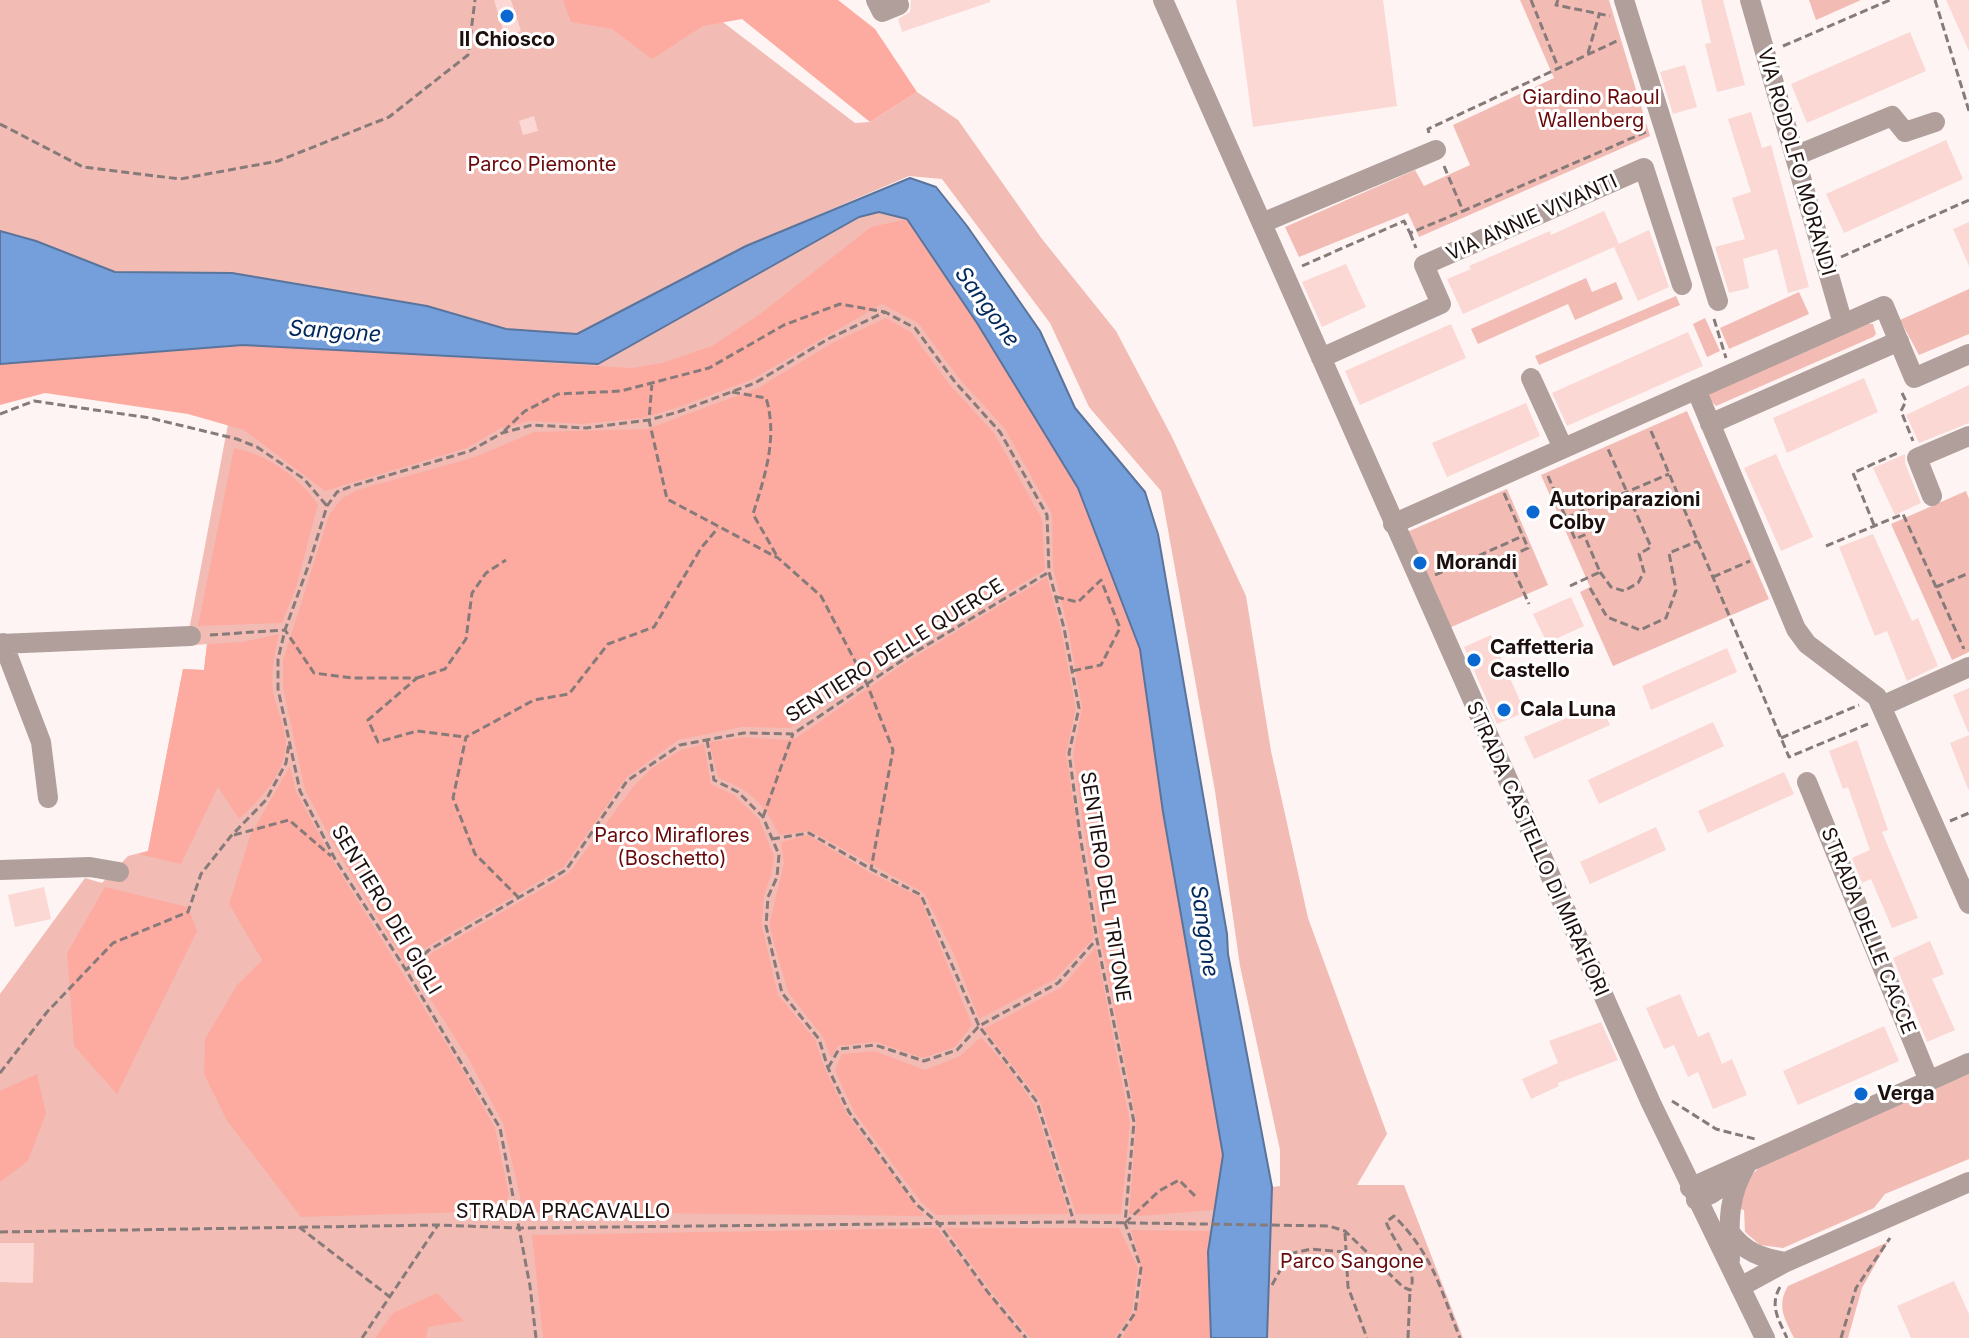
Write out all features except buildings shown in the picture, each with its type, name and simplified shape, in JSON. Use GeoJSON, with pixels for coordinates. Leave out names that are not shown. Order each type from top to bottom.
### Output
{"type":"FeatureCollection","features":[{"type":"Feature","properties":{"kind":"street"},"geometry":{"type":"LineString","coordinates":[[876,0],[882,12],[899,5]]}},
{"type":"Feature","properties":{"kind":"street","name":"STRADA CASTELLO DI MIRAFIORI"},"geometry":{"type":"LineString","coordinates":[[1163,0],[1418,581],[1693,1194],[1765,1338]]}},
{"type":"Feature","properties":{"kind":"street","name":"VIA RODOLFO MORANDI"},"geometry":{"type":"LineString","coordinates":[[1750,0],[1843,324]]}},
{"type":"Feature","properties":{"kind":"street"},"geometry":{"type":"LineString","coordinates":[[1622,8],[1718,301]]}},
{"type":"Feature","properties":{"kind":"street"},"geometry":{"type":"LineString","coordinates":[[1795,156],[1892,116],[1905,132],[1935,122]]}},
{"type":"Feature","properties":{"kind":"street"},"geometry":{"type":"LineString","coordinates":[[1262,223],[1436,150]]}},
{"type":"Feature","properties":{"kind":"street","name":"VIA ANNIE VIVANTI"},"geometry":{"type":"LineString","coordinates":[[1321,358],[1441,304],[1424,265],[1644,168],[1682,285]]}},
{"type":"Feature","properties":{"kind":"street"},"geometry":{"type":"LineString","coordinates":[[1393,524],[1884,306],[1914,378],[1969,354]]}},
{"type":"Feature","properties":{"kind":"street"},"geometry":{"type":"LineString","coordinates":[[1710,424],[1899,341]]}},
{"type":"Feature","properties":{"kind":"street"},"geometry":{"type":"LineString","coordinates":[[1531,378],[1563,448]]}},
{"type":"Feature","properties":{"kind":"street"},"geometry":{"type":"LineString","coordinates":[[1696,389],[1801,637],[1882,706],[1969,904]]}},
{"type":"Feature","properties":{"kind":"street"},"geometry":{"type":"LineString","coordinates":[[1932,496],[1917,458],[1969,436]]}},
{"type":"Feature","properties":{"kind":"street"},"geometry":{"type":"LineString","coordinates":[[48,798],[41,742],[2,644],[191,636]]}},
{"type":"Feature","properties":{"kind":"street"},"geometry":{"type":"LineString","coordinates":[[1882,706],[1969,667]]}},
{"type":"Feature","properties":{"kind":"street","name":"STRADA DELLE CACCE"},"geometry":{"type":"LineString","coordinates":[[1807,782],[1929,1081]]}},
{"type":"Feature","properties":{"kind":"street"},"geometry":{"type":"LineString","coordinates":[[0,870],[90,867],[119,872]]}},
{"type":"Feature","properties":{"kind":"street"},"geometry":{"type":"LineString","coordinates":[[1693,1194],[1717,1174],[1745,1168],[1794,1140],[1969,1063]]}},
{"type":"Feature","properties":{"kind":"street"},"geometry":{"type":"LineString","coordinates":[[1730,1265],[1728,1210],[1734,1187],[1745,1168]]}},
{"type":"Feature","properties":{"kind":"street"},"geometry":{"type":"LineString","coordinates":[[1740,1287],[1779,1276],[1969,1182]]}},
{"type":"Feature","properties":{"kind":"street"},"geometry":{"type":"LineString","coordinates":[[1729,1231],[1739,1245],[1779,1276]]}},
{"type":"Feature","properties":{"kind":"path"},"geometry":{"type":"LineString","coordinates":[[0,124],[83,167],[180,179],[278,161],[389,117],[468,55],[475,0]]}},
{"type":"Feature","properties":{"kind":"path"},"geometry":{"type":"LineString","coordinates":[[1531,0],[1558,67]]}},
{"type":"Feature","properties":{"kind":"path"},"geometry":{"type":"LineString","coordinates":[[1558,0],[1556,5],[1599,15],[1622,8]]}},
{"type":"Feature","properties":{"kind":"path"},"geometry":{"type":"LineString","coordinates":[[1765,53],[1890,0]]}},
{"type":"Feature","properties":{"kind":"path"},"geometry":{"type":"LineString","coordinates":[[1935,0],[1969,111]]}},
{"type":"Feature","properties":{"kind":"path"},"geometry":{"type":"LineString","coordinates":[[1588,53],[1599,15]]}},
{"type":"Feature","properties":{"kind":"path"},"geometry":{"type":"LineString","coordinates":[[1463,211],[1428,129],[1625,38]]}},
{"type":"Feature","properties":{"kind":"path"},"geometry":{"type":"LineString","coordinates":[[1284,274],[1404,221],[1410,233],[1653,128]]}},
{"type":"Feature","properties":{"kind":"path"},"geometry":{"type":"LineString","coordinates":[[1826,264],[1969,200]]}},
{"type":"Feature","properties":{"kind":"path"},"geometry":{"type":"LineString","coordinates":[[502,433],[525,411],[558,394],[621,391],[709,368],[784,325],[840,304],[885,312]]}},
{"type":"Feature","properties":{"kind":"path"},"geometry":{"type":"LineString","coordinates":[[502,433],[532,425],[586,428],[649,420],[755,383],[828,339],[885,312]]}},
{"type":"Feature","properties":{"kind":"path","name":"SENTIERO DEL TRITONE"},"geometry":{"type":"LineString","coordinates":[[885,312],[915,328],[955,382],[1000,432],[1047,515],[1049,572],[1079,708],[1069,753],[1097,940],[1134,1122],[1125,1223],[1141,1268],[1135,1313],[1118,1338]]}},
{"type":"Feature","properties":{"kind":"path"},"geometry":{"type":"LineString","coordinates":[[652,383],[649,420],[667,499],[778,558],[821,596],[867,684],[893,750],[871,869]]}},
{"type":"Feature","properties":{"kind":"path"},"geometry":{"type":"LineString","coordinates":[[1901,390],[1906,401],[1901,411],[1914,445]]}},
{"type":"Feature","properties":{"kind":"path"},"geometry":{"type":"LineString","coordinates":[[731,392],[766,398],[771,416],[768,465],[753,514],[778,558]]}},
{"type":"Feature","properties":{"kind":"path"},"geometry":{"type":"LineString","coordinates":[[0,414],[34,401],[150,418],[237,439],[257,447],[304,479],[327,506]]}},
{"type":"Feature","properties":{"kind":"path"},"geometry":{"type":"LineString","coordinates":[[1643,412],[1789,757],[1882,706]]}},
{"type":"Feature","properties":{"kind":"path"},"geometry":{"type":"LineString","coordinates":[[1540,458],[1575,539],[1584,535],[1600,572],[1611,587],[1624,591],[1638,583],[1644,572],[1639,554],[1651,547],[1600,431]]}},
{"type":"Feature","properties":{"kind":"path","name":"SENTIERO DEI GIGLI"},"geometry":{"type":"LineString","coordinates":[[502,433],[470,451],[337,492],[327,506],[285,630],[278,659],[278,689],[300,791],[335,859],[406,970],[500,1128],[530,1286],[536,1338]]}},
{"type":"Feature","properties":{"kind":"path"},"geometry":{"type":"LineString","coordinates":[[1874,525],[1853,473],[1902,451]]}},
{"type":"Feature","properties":{"kind":"path"},"geometry":{"type":"LineString","coordinates":[[1566,518],[1669,474]]}},
{"type":"Feature","properties":{"kind":"path"},"geometry":{"type":"LineString","coordinates":[[1498,477],[1528,548],[1508,557],[1529,604]]}},
{"type":"Feature","properties":{"kind":"path"},"geometry":{"type":"LineString","coordinates":[[1826,546],[1903,514],[1969,660]]}},
{"type":"Feature","properties":{"kind":"path"},"geometry":{"type":"LineString","coordinates":[[417,678],[368,720],[378,742],[417,731],[466,737],[534,700],[569,694],[608,644],[654,627],[701,548],[719,527]]}},
{"type":"Feature","properties":{"kind":"path"},"geometry":{"type":"LineString","coordinates":[[1418,581],[1523,536]]}},
{"type":"Feature","properties":{"kind":"path"},"geometry":{"type":"LineString","coordinates":[[1590,588],[1607,617],[1640,630],[1666,618],[1676,590],[1669,553],[1698,541]]}},
{"type":"Feature","properties":{"kind":"path"},"geometry":{"type":"LineString","coordinates":[[1713,577],[1764,554]]}},
{"type":"Feature","properties":{"kind":"path"},"geometry":{"type":"LineString","coordinates":[[191,636],[285,630],[314,673],[353,678],[417,678],[445,669],[466,639],[472,593],[486,573],[506,560]]}},
{"type":"Feature","properties":{"kind":"path","name":"SENTIERO DELLE QUERCE"},"geometry":{"type":"LineString","coordinates":[[406,970],[429,950],[566,870],[627,781],[680,745],[744,733],[793,734],[907,657],[1049,572]]}},
{"type":"Feature","properties":{"kind":"path"},"geometry":{"type":"LineString","coordinates":[[1570,586],[1600,572]]}},
{"type":"Feature","properties":{"kind":"path"},"geometry":{"type":"LineString","coordinates":[[1936,587],[1969,573]]}},
{"type":"Feature","properties":{"kind":"path"},"geometry":{"type":"LineString","coordinates":[[1056,597],[1078,602],[1101,580],[1120,628],[1101,665],[1072,671]]}},
{"type":"Feature","properties":{"kind":"path"},"geometry":{"type":"LineString","coordinates":[[1781,738],[1882,706]]}},
{"type":"Feature","properties":{"kind":"path"},"geometry":{"type":"LineString","coordinates":[[763,817],[793,734]]}},
{"type":"Feature","properties":{"kind":"path"},"geometry":{"type":"LineString","coordinates":[[466,737],[453,798],[475,854],[519,898]]}},
{"type":"Feature","properties":{"kind":"path"},"geometry":{"type":"LineString","coordinates":[[0,1073],[47,1012],[113,943],[188,912],[201,874],[231,836],[266,800],[286,763],[290,739]]}},
{"type":"Feature","properties":{"kind":"path"},"geometry":{"type":"LineString","coordinates":[[707,740],[714,780],[738,792],[763,817],[779,855],[777,877],[768,897],[766,926],[782,993],[819,1039],[828,1068],[849,1112],[916,1204],[938,1223],[987,1291],[1026,1338]]}},
{"type":"Feature","properties":{"kind":"path"},"geometry":{"type":"LineString","coordinates":[[231,836],[289,820],[335,859]]}},
{"type":"Feature","properties":{"kind":"path"},"geometry":{"type":"LineString","coordinates":[[772,839],[809,833],[921,895],[979,1026],[1037,1102],[1074,1222]]}},
{"type":"Feature","properties":{"kind":"path"},"geometry":{"type":"LineString","coordinates":[[828,1068],[839,1049],[875,1045],[924,1061],[957,1050],[979,1026],[1058,983],[1097,940]]}},
{"type":"Feature","properties":{"kind":"path"},"geometry":{"type":"LineString","coordinates":[[1671,1100],[1716,1129],[1766,1141],[1794,1140]]}},
{"type":"Feature","properties":{"kind":"path"},"geometry":{"type":"LineString","coordinates":[[1125,1223],[1159,1191],[1179,1180],[1195,1196]]}},
{"type":"Feature","properties":{"kind":"path"},"geometry":{"type":"LineString","coordinates":[[1408,1338],[1412,1272],[1386,1222],[1394,1216],[1428,1257],[1460,1338]]}},
{"type":"Feature","properties":{"kind":"path","name":"STRADA PRACAVALLO"},"geometry":{"type":"LineString","coordinates":[[0,1232],[438,1225],[518,1228],[1074,1222],[1315,1225],[1345,1231]]}},
{"type":"Feature","properties":{"kind":"path"},"geometry":{"type":"LineString","coordinates":[[362,1338],[438,1225]]}},
{"type":"Feature","properties":{"kind":"path"},"geometry":{"type":"LineString","coordinates":[[299,1227],[390,1297]]}},
{"type":"Feature","properties":{"kind":"path"},"geometry":{"type":"LineString","coordinates":[[1345,1231],[1348,1287],[1367,1338]]}},
{"type":"Feature","properties":{"kind":"path"},"geometry":{"type":"LineString","coordinates":[[1345,1231],[1403,1287],[1410,1290]]}},
{"type":"Feature","properties":{"kind":"path"},"geometry":{"type":"LineString","coordinates":[[1841,1338],[1856,1288],[1892,1235],[1878,1241]]}},
{"type":"Feature","properties":{"kind":"path"},"geometry":{"type":"LineString","coordinates":[[1272,1285],[1289,1254],[1311,1249],[1345,1252]]}},
{"type":"Feature","properties":{"kind":"path"},"geometry":{"type":"LineString","coordinates":[[1779,1276],[1775,1312],[1787,1338]]}},
{"type":"Feature","properties":{"kind":"green space","name":"Parco Piemonte"},"geometry":{"type":"Polygon","coordinates":[[[0,0],[694,0],[855,123],[870,122],[917,92],[958,120],[1042,239],[1116,331],[1172,437],[1246,596],[1271,751],[1308,918],[1387,1134],[1357,1185],[1404,1185],[1463,1338],[1267,1338],[1272,1187],[1280,1186],[1280,1150],[1240,966],[1215,791],[1161,491],[1089,407],[1050,323],[942,179],[909,176],[746,246],[577,334],[506,329],[427,306],[233,273],[115,272],[36,241],[0,231],[0,0]]]}},
{"type":"Feature","properties":{"kind":"green space"},"geometry":{"type":"Polygon","coordinates":[[[563,0],[838,0],[875,29],[917,92],[870,122],[742,19],[703,26],[652,59],[612,29],[571,22],[563,0]]]}},
{"type":"Feature","properties":{"kind":"green space","name":"Giardino Raoul Wallenberg"},"geometry":{"type":"Polygon","coordinates":[[[1520,0],[1609,0],[1650,136],[1419,237],[1408,213],[1299,257],[1285,227],[1415,170],[1424,186],[1470,165],[1453,125],[1554,78],[1520,0]]]}},
{"type":"Feature","properties":{"kind":"green space"},"geometry":{"type":"Polygon","coordinates":[[[1809,0],[1861,0],[1816,20],[1809,0]]]}},
{"type":"Feature","properties":{"kind":"green space","name":"Parco Miraflores (Boschetto)"},"geometry":{"type":"Polygon","coordinates":[[[879,212],[907,219],[1078,488],[1223,1155],[1208,1252],[1211,1338],[0,1338],[0,994],[85,878],[102,883],[128,856],[148,851],[183,669],[204,670],[207,644],[186,646],[243,345],[598,364],[859,217],[879,212]]]}},
{"type":"Feature","properties":{"kind":"green space"},"geometry":{"type":"Polygon","coordinates":[[[907,219],[977,323],[1078,488],[1140,649],[1163,812],[1223,1155],[1214,1210],[1140,1216],[1129,1214],[1136,1120],[1099,932],[1073,754],[1082,708],[1068,628],[1053,568],[1052,514],[1005,429],[958,377],[918,323],[882,304],[751,380],[676,408],[643,418],[582,424],[530,421],[499,429],[467,448],[325,491],[244,430],[188,414],[45,393],[0,405],[0,364],[243,345],[632,368],[662,363],[712,346],[760,314],[871,227],[907,219]]]}},
{"type":"Feature","properties":{"kind":"green space"},"geometry":{"type":"Polygon","coordinates":[[[1586,278],[1592,292],[1616,282],[1623,299],[1575,320],[1568,304],[1478,344],[1471,329],[1586,278]]]}},
{"type":"Feature","properties":{"kind":"green space"},"geometry":{"type":"Polygon","coordinates":[[[1969,289],[1969,334],[1919,355],[1900,320],[1969,289]]]}},
{"type":"Feature","properties":{"kind":"green space"},"geometry":{"type":"Polygon","coordinates":[[[1799,292],[1809,314],[1729,349],[1720,328],[1799,292]]]}},
{"type":"Feature","properties":{"kind":"green space"},"geometry":{"type":"Polygon","coordinates":[[[1676,296],[1680,305],[1539,365],[1535,356],[1676,296]]]}},
{"type":"Feature","properties":{"kind":"green space"},"geometry":{"type":"Polygon","coordinates":[[[886,318],[911,332],[950,385],[994,433],[1042,519],[1045,570],[905,653],[790,728],[742,727],[678,740],[626,778],[564,867],[405,963],[340,856],[305,790],[283,688],[283,660],[329,515],[341,499],[357,490],[475,457],[534,432],[647,429],[758,388],[834,342],[886,318]]]}},
{"type":"Feature","properties":{"kind":"green space"},"geometry":{"type":"Polygon","coordinates":[[[1705,318],[1720,351],[1707,357],[1693,324],[1705,318]]]}},
{"type":"Feature","properties":{"kind":"green space"},"geometry":{"type":"Polygon","coordinates":[[[1873,324],[1876,334],[1873,337],[1716,406],[1708,398],[1710,393],[1873,324]]]}},
{"type":"Feature","properties":{"kind":"green space"},"geometry":{"type":"Polygon","coordinates":[[[1687,411],[1769,599],[1613,666],[1580,592],[1590,587],[1541,475],[1687,411]]]}},
{"type":"Feature","properties":{"kind":"green space"},"geometry":{"type":"Polygon","coordinates":[[[234,448],[259,456],[281,468],[301,484],[318,504],[296,588],[282,623],[198,626],[234,448]]]}},
{"type":"Feature","properties":{"kind":"green space"},"geometry":{"type":"Polygon","coordinates":[[[1507,489],[1548,585],[1449,628],[1407,532],[1507,489]]]}},
{"type":"Feature","properties":{"kind":"green space"},"geometry":{"type":"Polygon","coordinates":[[[1966,491],[1969,499],[1969,652],[1952,660],[1891,524],[1966,491]]]}},
{"type":"Feature","properties":{"kind":"green space"},"geometry":{"type":"Polygon","coordinates":[[[1047,577],[1061,629],[1076,709],[1066,753],[1094,938],[1055,979],[979,1019],[953,952],[924,893],[810,831],[779,835],[755,799],[739,787],[718,778],[709,742],[744,737],[796,738],[908,661],[1047,577]]]}},
{"type":"Feature","properties":{"kind":"green space"},"geometry":{"type":"Polygon","coordinates":[[[279,634],[273,684],[286,740],[278,774],[239,819],[218,787],[181,864],[138,854],[148,851],[183,669],[204,670],[207,644],[242,642],[279,634]]]}},
{"type":"Feature","properties":{"kind":"green space"},"geometry":{"type":"Polygon","coordinates":[[[704,744],[711,784],[734,795],[759,819],[774,856],[764,896],[762,926],[778,995],[815,1039],[825,1069],[847,1114],[924,1216],[531,1212],[521,1201],[503,1123],[468,1058],[413,972],[432,953],[569,873],[633,787],[652,768],[681,750],[704,744]]]}},
{"type":"Feature","properties":{"kind":"green space"},"geometry":{"type":"Polygon","coordinates":[[[290,766],[296,791],[335,864],[495,1128],[509,1195],[503,1211],[301,1217],[227,1121],[204,1074],[205,1039],[237,985],[262,960],[229,904],[250,836],[290,766]]]}},
{"type":"Feature","properties":{"kind":"green space"},"geometry":{"type":"Polygon","coordinates":[[[808,835],[869,872],[920,897],[972,1025],[955,1047],[923,1058],[876,1042],[838,1046],[831,1058],[823,1037],[788,992],[769,925],[784,863],[781,842],[808,835]]]}},
{"type":"Feature","properties":{"kind":"green space"},"geometry":{"type":"Polygon","coordinates":[[[105,887],[188,907],[197,931],[117,1094],[74,1046],[67,953],[105,887]]]}},
{"type":"Feature","properties":{"kind":"green space"},"geometry":{"type":"Polygon","coordinates":[[[1096,947],[1130,1123],[1121,1214],[1076,1214],[1040,1101],[984,1029],[1062,987],[1096,947]]]}},
{"type":"Feature","properties":{"kind":"green space"},"geometry":{"type":"Polygon","coordinates":[[[981,1037],[1011,1071],[1035,1106],[1069,1214],[936,1215],[921,1202],[854,1112],[835,1070],[842,1054],[875,1051],[925,1070],[960,1056],[981,1037]]]}},
{"type":"Feature","properties":{"kind":"green space"},"geometry":{"type":"Polygon","coordinates":[[[37,1074],[46,1113],[28,1161],[0,1182],[0,1091],[37,1074]]]}},
{"type":"Feature","properties":{"kind":"green space"},"geometry":{"type":"Polygon","coordinates":[[[1969,1074],[1969,1159],[1885,1194],[1874,1208],[1783,1248],[1760,1245],[1745,1232],[1744,1210],[1738,1209],[1739,1203],[1749,1180],[1762,1165],[1969,1074]]]}},
{"type":"Feature","properties":{"kind":"green space"},"geometry":{"type":"Polygon","coordinates":[[[937,1228],[1024,1338],[543,1338],[532,1235],[937,1228]]]}},
{"type":"Feature","properties":{"kind":"green space"},"geometry":{"type":"Polygon","coordinates":[[[945,1228],[1119,1228],[1138,1268],[1132,1313],[1115,1338],[1030,1338],[945,1228]]]}},
{"type":"Feature","properties":{"kind":"green space"},"geometry":{"type":"Polygon","coordinates":[[[1131,1230],[1211,1231],[1208,1252],[1211,1338],[1122,1338],[1136,1310],[1142,1285],[1131,1230]]]}},
{"type":"Feature","properties":{"kind":"green space"},"geometry":{"type":"Polygon","coordinates":[[[1888,1242],[1862,1288],[1848,1338],[1794,1338],[1782,1306],[1788,1286],[1888,1242]]]}},
{"type":"Feature","properties":{"kind":"green space"},"geometry":{"type":"Polygon","coordinates":[[[437,1293],[464,1321],[428,1327],[426,1338],[375,1338],[393,1313],[437,1293]]]}},
{"type":"Feature","properties":{"kind":"water","name":"Sangone"},"geometry":{"type":"Polygon","coordinates":[[[910,178],[936,187],[967,226],[1040,331],[1075,408],[1145,492],[1158,534],[1228,954],[1272,1187],[1267,1338],[1211,1338],[1208,1252],[1223,1155],[1163,812],[1140,649],[1078,488],[977,323],[907,219],[879,212],[859,217],[598,364],[243,345],[0,364],[0,231],[36,241],[115,272],[232,273],[427,306],[506,329],[577,334],[746,246],[910,178]]]}},
{"type":"Feature","properties":{"kind":"place","name":"Il Chiosco"},"geometry":{"type":"Point","coordinates":[507,16]}},
{"type":"Feature","properties":{"kind":"place","name":"Autoriparazioni Colby"},"geometry":{"type":"Point","coordinates":[1533,512]}},
{"type":"Feature","properties":{"kind":"place","name":"Morandi"},"geometry":{"type":"Point","coordinates":[1420,563]}},
{"type":"Feature","properties":{"kind":"place","name":"Caffetteria Castello"},"geometry":{"type":"Point","coordinates":[1474,660]}},
{"type":"Feature","properties":{"kind":"place","name":"Cala Luna"},"geometry":{"type":"Point","coordinates":[1504,710]}},
{"type":"Feature","properties":{"kind":"place","name":"Verga"},"geometry":{"type":"Point","coordinates":[1861,1094]}},
{"type":"Feature","properties":{"kind":"park label","name":"Parco Sangone"},"geometry":{"type":"Point","coordinates":[1352,1262]}}]}
